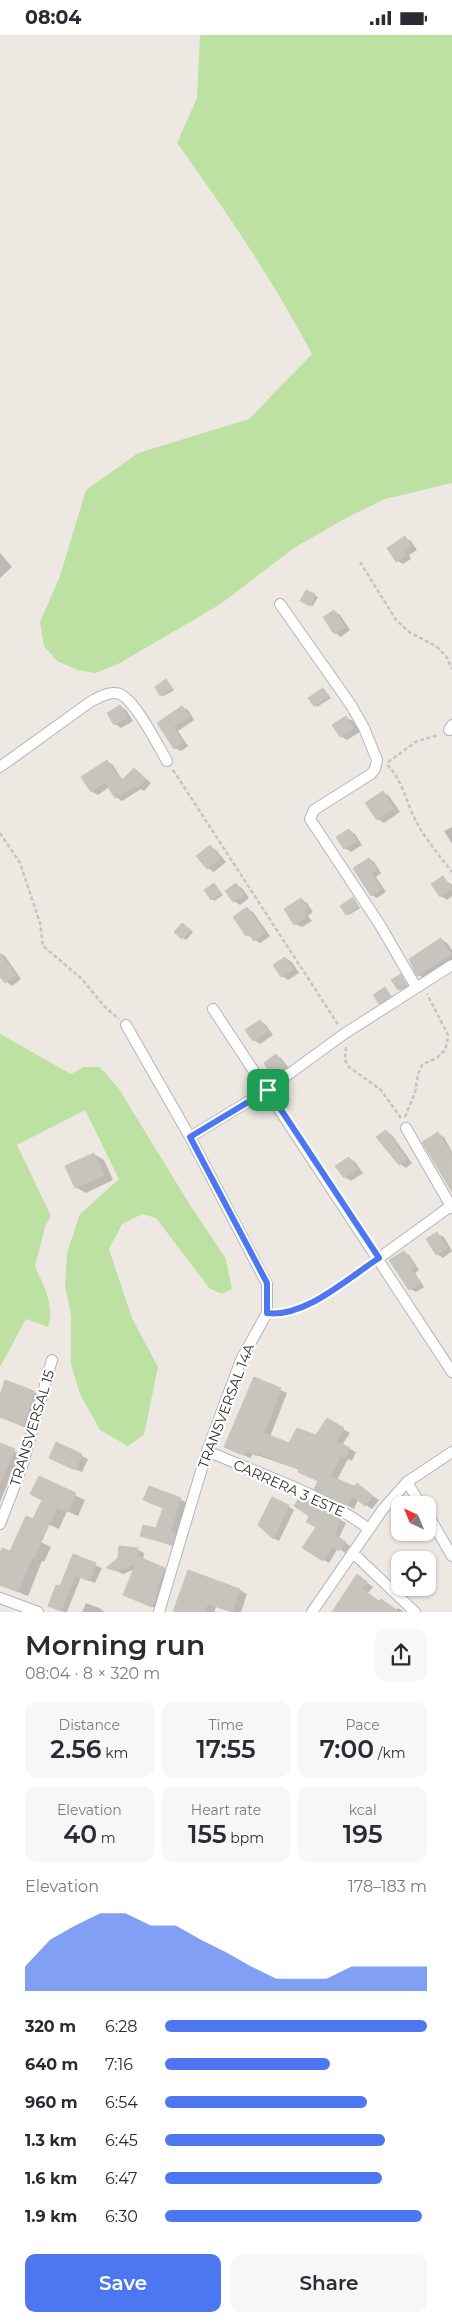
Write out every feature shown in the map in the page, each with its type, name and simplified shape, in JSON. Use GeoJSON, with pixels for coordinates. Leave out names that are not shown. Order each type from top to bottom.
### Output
{"type":"FeatureCollection","features":[{"type":"Feature","properties":{"kind":"street"},"geometry":{"type":"LineString","coordinates":[[280,604],[351,705],[382,762],[371,774],[322,804],[312,812],[310,817],[380,925],[416,987]]}},
{"type":"Feature","properties":{"kind":"street"},"geometry":{"type":"LineString","coordinates":[[0,767],[90,702],[105,695],[115,693],[123,695],[132,705],[168,761]]}},
{"type":"Feature","properties":{"kind":"street"},"geometry":{"type":"LineString","coordinates":[[190,1137],[268,1090],[344,1034],[452,965]]}},
{"type":"Feature","properties":{"kind":"street"},"geometry":{"type":"LineString","coordinates":[[213,1009],[379,1258],[452,1372]]}},
{"type":"Feature","properties":{"kind":"street"},"geometry":{"type":"LineString","coordinates":[[126,1025],[190,1137],[267,1283],[267,1313]]}},
{"type":"Feature","properties":{"kind":"street"},"geometry":{"type":"LineString","coordinates":[[379,1258],[452,1207],[406,1128]]}},
{"type":"Feature","properties":{"kind":"street","name":"TRANSVERSAL 14A"},"geometry":{"type":"LineString","coordinates":[[158,1612],[207,1451],[241,1360],[254,1333],[267,1313]]}},
{"type":"Feature","properties":{"kind":"street","name":"TRANSVERSAL 15"},"geometry":{"type":"LineString","coordinates":[[0,1524],[22,1467],[52,1360]]}},
{"type":"Feature","properties":{"kind":"street","name":"CARRERA 3 ESTE"},"geometry":{"type":"LineString","coordinates":[[207,1451],[324,1501],[350,1515],[369,1529]]}},
{"type":"Feature","properties":{"kind":"street"},"geometry":{"type":"LineString","coordinates":[[312,1612],[383,1509],[407,1482],[452,1452]]}},
{"type":"Feature","properties":{"kind":"street"},"geometry":{"type":"LineString","coordinates":[[407,1482],[416,1496]]}},
{"type":"Feature","properties":{"kind":"street"},"geometry":{"type":"LineString","coordinates":[[436,1529],[452,1556]]}},
{"type":"Feature","properties":{"kind":"street"},"geometry":{"type":"LineString","coordinates":[[353,1553],[415,1612]]}},
{"type":"Feature","properties":{"kind":"street"},"geometry":{"type":"LineString","coordinates":[[0,1598],[38,1612]]}},
{"type":"Feature","properties":{"kind":"path"},"geometry":{"type":"LineString","coordinates":[[360,562],[396,620],[409,632],[436,646],[446,656],[452,669]]}},
{"type":"Feature","properties":{"kind":"path"},"geometry":{"type":"LineString","coordinates":[[451,727],[438,736],[416,741],[382,762],[394,771],[409,806],[431,847],[452,873]]}},
{"type":"Feature","properties":{"kind":"path"},"geometry":{"type":"LineString","coordinates":[[168,761],[344,1034],[345,1060],[350,1067],[381,1090],[395,1107],[406,1128]]}},
{"type":"Feature","properties":{"kind":"path"},"geometry":{"type":"LineString","coordinates":[[0,833],[20,863],[40,923],[43,945],[82,979],[104,1006],[126,1025]]}},
{"type":"Feature","properties":{"kind":"path"},"geometry":{"type":"LineString","coordinates":[[406,1128],[405,1115],[415,1093],[418,1074],[422,1065],[438,1057],[444,1051],[448,1035],[428,995],[416,987]]}},
{"type":"Feature","properties":{"kind":"path"},"geometry":{"type":"LineString","coordinates":[[447,1044],[452,1044]]}},
{"type":"Feature","properties":{"kind":"path"},"geometry":{"type":"LineString","coordinates":[[267,1313],[279,1315],[298,1310],[379,1258]]}},
{"type":"Feature","properties":{"kind":"green space"},"geometry":{"type":"Polygon","coordinates":[[[200,35],[452,35],[452,483],[385,499],[346,518],[294,548],[219,605],[118,664],[96,673],[78,670],[57,661],[44,646],[40,622],[60,576],[86,490],[138,453],[249,419],[312,354],[248,246],[177,143],[197,98],[200,35]]]}},
{"type":"Feature","properties":{"kind":"green space"},"geometry":{"type":"Polygon","coordinates":[[[0,1034],[71,1074],[84,1067],[100,1067],[119,1089],[190,1205],[226,1259],[232,1289],[222,1294],[210,1289],[156,1218],[142,1214],[122,1224],[109,1249],[132,1318],[158,1367],[144,1435],[128,1446],[100,1430],[80,1394],[71,1364],[71,1316],[65,1285],[67,1253],[80,1214],[119,1179],[85,1110],[17,1145],[51,1216],[45,1227],[35,1266],[48,1296],[50,1319],[48,1327],[26,1319],[0,1367],[0,1034]]]}},
{"type":"Feature","properties":{"kind":"building"},"geometry":{"type":"Polygon","coordinates":[[[405,536],[411,546],[403,551],[406,555],[396,562],[387,548],[405,536]]]}},
{"type":"Feature","properties":{"kind":"building"},"geometry":{"type":"Polygon","coordinates":[[[306,590],[315,594],[310,606],[300,601],[306,590]]]}},
{"type":"Feature","properties":{"kind":"building"},"geometry":{"type":"Polygon","coordinates":[[[334,610],[345,627],[334,634],[323,617],[334,610]]]}},
{"type":"Feature","properties":{"kind":"building"},"geometry":{"type":"Polygon","coordinates":[[[166,679],[172,688],[160,696],[155,687],[166,679]]]}},
{"type":"Feature","properties":{"kind":"building"},"geometry":{"type":"Polygon","coordinates":[[[323,688],[329,696],[314,706],[308,698],[323,688]]]}},
{"type":"Feature","properties":{"kind":"building"},"geometry":{"type":"Polygon","coordinates":[[[120,705],[127,717],[114,725],[107,713],[120,705]]]}},
{"type":"Feature","properties":{"kind":"building"},"geometry":{"type":"Polygon","coordinates":[[[182,706],[190,717],[173,727],[183,742],[174,749],[157,723],[182,706]]]}},
{"type":"Feature","properties":{"kind":"building"},"geometry":{"type":"Polygon","coordinates":[[[346,716],[354,728],[340,737],[332,725],[346,716]]]}},
{"type":"Feature","properties":{"kind":"building"},"geometry":{"type":"Polygon","coordinates":[[[107,760],[121,781],[134,768],[146,779],[137,788],[135,786],[115,798],[105,782],[91,792],[81,777],[107,760]]]}},
{"type":"Feature","properties":{"kind":"building"},"geometry":{"type":"Polygon","coordinates":[[[383,791],[394,808],[377,820],[365,803],[383,791]]]}},
{"type":"Feature","properties":{"kind":"building"},"geometry":{"type":"Polygon","coordinates":[[[349,829],[357,841],[344,849],[336,837],[349,829]]]}},
{"type":"Feature","properties":{"kind":"building"},"geometry":{"type":"Polygon","coordinates":[[[210,845],[220,858],[207,869],[196,856],[210,845]]]}},
{"type":"Feature","properties":{"kind":"building"},"geometry":{"type":"Polygon","coordinates":[[[369,858],[377,870],[371,874],[382,889],[371,896],[353,868],[369,858]]]}},
{"type":"Feature","properties":{"kind":"building"},"geometry":{"type":"Polygon","coordinates":[[[443,876],[452,889],[440,897],[431,884],[443,876]]]}},
{"type":"Feature","properties":{"kind":"building"},"geometry":{"type":"Polygon","coordinates":[[[214,883],[221,893],[211,900],[204,890],[214,883]]]}},
{"type":"Feature","properties":{"kind":"building"},"geometry":{"type":"Polygon","coordinates":[[[236,883],[244,895],[233,902],[225,891],[236,883]]]}},
{"type":"Feature","properties":{"kind":"building"},"geometry":{"type":"Polygon","coordinates":[[[353,897],[358,906],[346,915],[340,906],[353,897]]]}},
{"type":"Feature","properties":{"kind":"building"},"geometry":{"type":"Polygon","coordinates":[[[301,898],[308,908],[303,912],[306,917],[294,925],[284,909],[301,898]]]}},
{"type":"Feature","properties":{"kind":"building"},"geometry":{"type":"Polygon","coordinates":[[[247,907],[265,933],[254,941],[249,934],[246,936],[233,917],[247,907]]]}},
{"type":"Feature","properties":{"kind":"building"},"geometry":{"type":"Polygon","coordinates":[[[182,923],[191,930],[182,939],[174,932],[182,923]]]}},
{"type":"Feature","properties":{"kind":"building"},"geometry":{"type":"Polygon","coordinates":[[[441,938],[451,954],[417,976],[409,959],[441,938]]]}},
{"type":"Feature","properties":{"kind":"building"},"geometry":{"type":"Polygon","coordinates":[[[0,953],[16,975],[5,983],[0,977],[0,953]]]}},
{"type":"Feature","properties":{"kind":"building"},"geometry":{"type":"Polygon","coordinates":[[[285,957],[293,969],[281,977],[273,965],[285,957]]]}},
{"type":"Feature","properties":{"kind":"building"},"geometry":{"type":"Polygon","coordinates":[[[401,974],[406,984],[398,990],[391,980],[401,974]]]}},
{"type":"Feature","properties":{"kind":"building"},"geometry":{"type":"Polygon","coordinates":[[[385,987],[391,996],[379,1004],[373,995],[385,987]]]}},
{"type":"Feature","properties":{"kind":"building"},"geometry":{"type":"Polygon","coordinates":[[[260,1020],[268,1031],[253,1041],[245,1030],[260,1020]]]}},
{"type":"Feature","properties":{"kind":"building"},"geometry":{"type":"Polygon","coordinates":[[[276,1054],[285,1066],[272,1075],[264,1063],[276,1054]]]}},
{"type":"Feature","properties":{"kind":"building"},"geometry":{"type":"Polygon","coordinates":[[[386,1130],[407,1160],[399,1165],[376,1137],[386,1130]]]}},
{"type":"Feature","properties":{"kind":"building"},"geometry":{"type":"Polygon","coordinates":[[[438,1132],[452,1155],[452,1192],[422,1142],[438,1132]]]}},
{"type":"Feature","properties":{"kind":"building"},"geometry":{"type":"Polygon","coordinates":[[[94,1153],[104,1175],[75,1188],[65,1166],[94,1153]]]}},
{"type":"Feature","properties":{"kind":"building"},"geometry":{"type":"Polygon","coordinates":[[[349,1157],[357,1169],[344,1178],[335,1166],[349,1157]]]}},
{"type":"Feature","properties":{"kind":"building"},"geometry":{"type":"Polygon","coordinates":[[[437,1232],[447,1248],[436,1255],[426,1239],[437,1232]]]}},
{"type":"Feature","properties":{"kind":"building"},"geometry":{"type":"Polygon","coordinates":[[[404,1251],[414,1267],[411,1269],[420,1284],[409,1290],[389,1260],[404,1251]]]}},
{"type":"Feature","properties":{"kind":"building"},"geometry":{"type":"Polygon","coordinates":[[[254,1377],[281,1388],[264,1433],[289,1443],[297,1428],[316,1435],[327,1418],[344,1428],[336,1441],[350,1448],[345,1458],[341,1456],[330,1476],[354,1486],[357,1483],[373,1496],[365,1506],[352,1496],[347,1506],[314,1489],[318,1481],[298,1472],[299,1469],[258,1453],[257,1456],[246,1451],[243,1455],[224,1447],[254,1377]]]}},
{"type":"Feature","properties":{"kind":"building"},"geometry":{"type":"Polygon","coordinates":[[[5,1380],[34,1391],[23,1426],[0,1417],[0,1395],[5,1380]]]}},
{"type":"Feature","properties":{"kind":"building"},"geometry":{"type":"Polygon","coordinates":[[[56,1442],[82,1454],[75,1470],[49,1458],[56,1442]]]}},
{"type":"Feature","properties":{"kind":"building"},"geometry":{"type":"Polygon","coordinates":[[[0,1443],[15,1449],[0,1484],[0,1443]]]}},
{"type":"Feature","properties":{"kind":"building"},"geometry":{"type":"Polygon","coordinates":[[[39,1476],[76,1493],[68,1512],[57,1507],[34,1558],[32,1557],[18,1592],[0,1585],[0,1553],[2,1548],[10,1551],[26,1516],[33,1519],[42,1500],[30,1494],[39,1476]]]}},
{"type":"Feature","properties":{"kind":"building"},"geometry":{"type":"Polygon","coordinates":[[[149,1486],[181,1498],[170,1532],[175,1534],[172,1545],[140,1536],[143,1525],[156,1528],[163,1508],[143,1500],[149,1486]]]}},
{"type":"Feature","properties":{"kind":"building"},"geometry":{"type":"Polygon","coordinates":[[[272,1497],[289,1505],[273,1539],[258,1525],[272,1497]]]}},
{"type":"Feature","properties":{"kind":"building"},"geometry":{"type":"Polygon","coordinates":[[[300,1497],[341,1519],[334,1534],[346,1542],[339,1551],[333,1546],[323,1561],[302,1548],[316,1527],[306,1522],[309,1516],[294,1506],[300,1497]]]}},
{"type":"Feature","properties":{"kind":"building"},"geometry":{"type":"Polygon","coordinates":[[[119,1546],[138,1548],[137,1562],[139,1557],[165,1568],[156,1589],[159,1589],[152,1607],[123,1595],[136,1563],[116,1571],[106,1568],[118,1558],[119,1546]]]}},
{"type":"Feature","properties":{"kind":"building"},"geometry":{"type":"Polygon","coordinates":[[[73,1554],[96,1563],[89,1581],[75,1575],[61,1611],[48,1606],[56,1585],[60,1586],[73,1554]]]}},
{"type":"Feature","properties":{"kind":"building"},"geometry":{"type":"Polygon","coordinates":[[[188,1570],[240,1589],[232,1612],[208,1603],[204,1612],[173,1612],[188,1570]]]}},
{"type":"Feature","properties":{"kind":"building"},"geometry":{"type":"Polygon","coordinates":[[[357,1574],[367,1582],[362,1589],[379,1601],[381,1599],[399,1612],[332,1612],[357,1574]]]}},
{"type":"Feature","properties":{"kind":"route"},"geometry":{"type":"LineString","coordinates":[[268,1090],[379,1258],[298,1310],[279,1315],[267,1313],[267,1283],[190,1137],[268,1090]]}}]}
